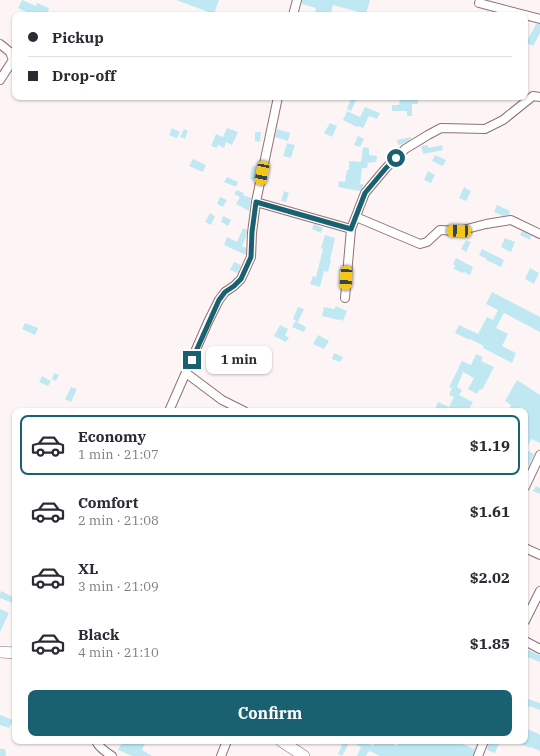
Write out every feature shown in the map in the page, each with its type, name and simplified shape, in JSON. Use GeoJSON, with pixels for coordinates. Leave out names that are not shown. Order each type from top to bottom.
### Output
{"type":"FeatureCollection","features":[{"type":"Feature","properties":{"kind":"main road"},"geometry":{"type":"LineString","coordinates":[[0,652],[12,653]]}},
{"type":"Feature","properties":{"kind":"main road"},"geometry":{"type":"LineString","coordinates":[[286,744],[304,756]]}},
{"type":"Feature","properties":{"kind":"street"},"geometry":{"type":"LineString","coordinates":[[294,12],[297,0]]}},
{"type":"Feature","properties":{"kind":"street"},"geometry":{"type":"LineString","coordinates":[[478,2],[514,12]]}},
{"type":"Feature","properties":{"kind":"street"},"geometry":{"type":"LineString","coordinates":[[528,16],[540,19]]}},
{"type":"Feature","properties":{"kind":"street"},"geometry":{"type":"LineString","coordinates":[[0,44],[10,52],[12,57]]}},
{"type":"Feature","properties":{"kind":"street"},"geometry":{"type":"LineString","coordinates":[[0,80],[12,62]]}},
{"type":"Feature","properties":{"kind":"street"},"geometry":{"type":"LineString","coordinates":[[345,298],[351,229],[365,193],[386,168],[405,149],[441,128],[485,129],[503,120],[533,96],[540,97]]}},
{"type":"Feature","properties":{"kind":"street"},"geometry":{"type":"LineString","coordinates":[[170,408],[219,300],[225,292],[241,279],[248,264],[252,252],[252,232],[256,202],[277,100]]}},
{"type":"Feature","properties":{"kind":"street"},"geometry":{"type":"LineString","coordinates":[[256,202],[351,229]]}},
{"type":"Feature","properties":{"kind":"street"},"geometry":{"type":"LineString","coordinates":[[356,217],[420,244],[427,242],[440,230],[459,231],[486,224],[511,220],[540,234]]}},
{"type":"Feature","properties":{"kind":"street"},"geometry":{"type":"LineString","coordinates":[[186,373],[222,400],[238,408]]}},
{"type":"Feature","properties":{"kind":"street"},"geometry":{"type":"LineString","coordinates":[[528,480],[540,454]]}},
{"type":"Feature","properties":{"kind":"street"},"geometry":{"type":"LineString","coordinates":[[528,549],[540,555]]}},
{"type":"Feature","properties":{"kind":"street"},"geometry":{"type":"LineString","coordinates":[[528,615],[540,592]]}},
{"type":"Feature","properties":{"kind":"street"},"geometry":{"type":"LineString","coordinates":[[528,643],[540,649]]}},
{"type":"Feature","properties":{"kind":"street"},"geometry":{"type":"LineString","coordinates":[[97,744],[112,756]]}},
{"type":"Feature","properties":{"kind":"street"},"geometry":{"type":"LineString","coordinates":[[221,756],[226,744]]}},
{"type":"Feature","properties":{"kind":"street"},"geometry":{"type":"LineString","coordinates":[[478,756],[483,744]]}},
{"type":"Feature","properties":{"kind":"building"},"geometry":{"type":"Polygon","coordinates":[[[22,0],[36,6],[37,3],[49,8],[48,12],[27,12],[18,8],[22,0]]]}},
{"type":"Feature","properties":{"kind":"building"},"geometry":{"type":"Polygon","coordinates":[[[176,0],[219,0],[215,12],[209,12],[176,0]]]}},
{"type":"Feature","properties":{"kind":"building"},"geometry":{"type":"Polygon","coordinates":[[[302,0],[370,0],[367,12],[359,12],[333,5],[331,12],[315,12],[316,8],[302,4],[302,0]]]}},
{"type":"Feature","properties":{"kind":"building"},"geometry":{"type":"Polygon","coordinates":[[[536,24],[540,24],[540,33],[533,46],[528,44],[528,39],[536,24]]]}},
{"type":"Feature","properties":{"kind":"building"},"geometry":{"type":"Polygon","coordinates":[[[350,100],[356,100],[351,111],[347,109],[350,100]]]}},
{"type":"Feature","properties":{"kind":"building"},"geometry":{"type":"Polygon","coordinates":[[[400,100],[418,100],[418,104],[412,104],[412,116],[407,116],[407,111],[392,111],[392,105],[399,105],[400,100]]]}},
{"type":"Feature","properties":{"kind":"building"},"geometry":{"type":"Polygon","coordinates":[[[365,107],[380,113],[377,119],[369,116],[363,128],[357,127],[343,120],[347,111],[360,117],[365,107]]]}},
{"type":"Feature","properties":{"kind":"building"},"geometry":{"type":"Polygon","coordinates":[[[330,123],[337,126],[332,137],[324,133],[330,123]]]}},
{"type":"Feature","properties":{"kind":"building"},"geometry":{"type":"Polygon","coordinates":[[[172,128],[180,132],[177,138],[169,135],[172,128]]]}},
{"type":"Feature","properties":{"kind":"building"},"geometry":{"type":"Polygon","coordinates":[[[227,128],[238,132],[232,145],[226,142],[224,148],[218,145],[217,148],[211,146],[216,134],[223,137],[227,128]]]}},
{"type":"Feature","properties":{"kind":"building"},"geometry":{"type":"Polygon","coordinates":[[[184,129],[188,131],[185,139],[180,137],[184,129]]]}},
{"type":"Feature","properties":{"kind":"building"},"geometry":{"type":"Polygon","coordinates":[[[277,129],[290,133],[288,141],[275,137],[277,129]]]}},
{"type":"Feature","properties":{"kind":"building"},"geometry":{"type":"Polygon","coordinates":[[[255,132],[261,132],[260,142],[255,141],[255,132]]]}},
{"type":"Feature","properties":{"kind":"building"},"geometry":{"type":"Polygon","coordinates":[[[358,136],[364,139],[360,147],[354,145],[358,136]]]}},
{"type":"Feature","properties":{"kind":"building"},"geometry":{"type":"Polygon","coordinates":[[[411,137],[411,139],[398,145],[397,140],[411,137]]]}},
{"type":"Feature","properties":{"kind":"building"},"geometry":{"type":"Polygon","coordinates":[[[287,143],[295,145],[291,158],[283,156],[287,143]]]}},
{"type":"Feature","properties":{"kind":"building"},"geometry":{"type":"Polygon","coordinates":[[[428,145],[428,148],[442,145],[443,150],[423,154],[421,146],[428,145]]]}},
{"type":"Feature","properties":{"kind":"building"},"geometry":{"type":"Polygon","coordinates":[[[363,147],[369,148],[369,155],[377,156],[376,162],[366,163],[368,164],[367,168],[362,168],[360,184],[363,184],[363,187],[360,191],[338,187],[339,181],[345,182],[347,170],[349,170],[349,161],[361,162],[363,147]]]}},
{"type":"Feature","properties":{"kind":"building"},"geometry":{"type":"Polygon","coordinates":[[[435,155],[446,160],[443,166],[432,161],[435,155]]]}},
{"type":"Feature","properties":{"kind":"building"},"geometry":{"type":"Polygon","coordinates":[[[193,159],[206,165],[203,172],[189,166],[193,159]]]}},
{"type":"Feature","properties":{"kind":"building"},"geometry":{"type":"Polygon","coordinates":[[[252,166],[258,167],[255,180],[250,179],[252,166]]]}},
{"type":"Feature","properties":{"kind":"building"},"geometry":{"type":"Polygon","coordinates":[[[428,171],[435,175],[431,183],[424,180],[428,171]]]}},
{"type":"Feature","properties":{"kind":"building"},"geometry":{"type":"Polygon","coordinates":[[[227,177],[238,182],[236,187],[224,182],[227,177]]]}},
{"type":"Feature","properties":{"kind":"building"},"geometry":{"type":"Polygon","coordinates":[[[464,187],[471,191],[466,201],[459,198],[464,187]]]}},
{"type":"Feature","properties":{"kind":"building"},"geometry":{"type":"Polygon","coordinates":[[[237,190],[244,193],[243,195],[251,198],[249,211],[236,204],[240,197],[234,194],[237,190]]]}},
{"type":"Feature","properties":{"kind":"building"},"geometry":{"type":"Polygon","coordinates":[[[284,191],[289,193],[286,202],[281,201],[284,191]]]}},
{"type":"Feature","properties":{"kind":"building"},"geometry":{"type":"Polygon","coordinates":[[[220,197],[227,200],[223,207],[217,204],[220,197]]]}},
{"type":"Feature","properties":{"kind":"building"},"geometry":{"type":"Polygon","coordinates":[[[497,205],[510,211],[509,215],[503,216],[494,212],[497,205]]]}},
{"type":"Feature","properties":{"kind":"building"},"geometry":{"type":"Polygon","coordinates":[[[210,213],[215,216],[211,225],[205,222],[210,213]]]}},
{"type":"Feature","properties":{"kind":"building"},"geometry":{"type":"Polygon","coordinates":[[[223,216],[231,220],[228,226],[221,222],[223,216]]]}},
{"type":"Feature","properties":{"kind":"building"},"geometry":{"type":"Polygon","coordinates":[[[314,224],[323,228],[321,233],[312,229],[314,224]]]}},
{"type":"Feature","properties":{"kind":"building"},"geometry":{"type":"Polygon","coordinates":[[[243,228],[247,230],[242,246],[246,248],[246,255],[224,245],[227,237],[237,242],[243,228]]]}},
{"type":"Feature","properties":{"kind":"building"},"geometry":{"type":"Polygon","coordinates":[[[522,231],[531,236],[530,240],[520,235],[522,231]]]}},
{"type":"Feature","properties":{"kind":"building"},"geometry":{"type":"Polygon","coordinates":[[[325,235],[335,238],[328,272],[324,271],[320,287],[310,284],[313,276],[316,277],[325,235]]]}},
{"type":"Feature","properties":{"kind":"building"},"geometry":{"type":"Polygon","coordinates":[[[505,238],[515,242],[511,252],[501,247],[505,238]]]}},
{"type":"Feature","properties":{"kind":"building"},"geometry":{"type":"Polygon","coordinates":[[[466,240],[471,242],[466,252],[461,249],[466,240]]]}},
{"type":"Feature","properties":{"kind":"building"},"geometry":{"type":"Polygon","coordinates":[[[482,249],[504,260],[501,267],[479,255],[482,249]]]}},
{"type":"Feature","properties":{"kind":"building"},"geometry":{"type":"Polygon","coordinates":[[[456,258],[473,267],[470,275],[454,269],[455,265],[453,264],[456,258]]]}},
{"type":"Feature","properties":{"kind":"building"},"geometry":{"type":"Polygon","coordinates":[[[234,262],[241,265],[238,273],[230,270],[234,262]]]}},
{"type":"Feature","properties":{"kind":"building"},"geometry":{"type":"Polygon","coordinates":[[[530,268],[539,273],[534,284],[525,279],[530,268]]]}},
{"type":"Feature","properties":{"kind":"building"},"geometry":{"type":"Polygon","coordinates":[[[492,292],[540,317],[540,332],[504,313],[496,328],[508,334],[502,346],[516,353],[512,363],[483,348],[484,346],[455,333],[459,325],[478,334],[487,317],[493,320],[498,310],[486,304],[492,292]]]}},
{"type":"Feature","properties":{"kind":"building"},"geometry":{"type":"Polygon","coordinates":[[[336,306],[347,311],[343,321],[322,316],[324,307],[334,309],[336,306]]]}},
{"type":"Feature","properties":{"kind":"building"},"geometry":{"type":"Polygon","coordinates":[[[298,307],[304,309],[298,322],[293,319],[298,307]]]}},
{"type":"Feature","properties":{"kind":"building"},"geometry":{"type":"Polygon","coordinates":[[[295,321],[306,327],[304,332],[292,327],[295,321]]]}},
{"type":"Feature","properties":{"kind":"building"},"geometry":{"type":"Polygon","coordinates":[[[25,323],[38,328],[35,335],[22,329],[25,323]]]}},
{"type":"Feature","properties":{"kind":"building"},"geometry":{"type":"Polygon","coordinates":[[[280,325],[288,329],[285,336],[289,337],[286,342],[274,336],[280,325]]]}},
{"type":"Feature","properties":{"kind":"building"},"geometry":{"type":"Polygon","coordinates":[[[318,335],[329,341],[324,349],[313,344],[318,335]]]}},
{"type":"Feature","properties":{"kind":"building"},"geometry":{"type":"Polygon","coordinates":[[[334,353],[343,357],[340,362],[332,359],[334,353]]]}},
{"type":"Feature","properties":{"kind":"building"},"geometry":{"type":"Polygon","coordinates":[[[476,354],[483,357],[481,361],[494,367],[482,390],[480,389],[477,394],[468,389],[474,378],[463,372],[457,387],[462,390],[459,395],[473,402],[470,408],[435,408],[438,402],[449,407],[454,397],[449,395],[452,388],[449,387],[462,361],[471,365],[476,354]]]}},
{"type":"Feature","properties":{"kind":"building"},"geometry":{"type":"Polygon","coordinates":[[[54,373],[59,375],[56,381],[52,379],[54,373]]]}},
{"type":"Feature","properties":{"kind":"building"},"geometry":{"type":"Polygon","coordinates":[[[42,376],[51,381],[48,386],[39,382],[42,376]]]}},
{"type":"Feature","properties":{"kind":"building"},"geometry":{"type":"Polygon","coordinates":[[[517,380],[540,395],[540,443],[531,439],[528,446],[528,408],[510,408],[511,405],[505,401],[517,380]]]}},
{"type":"Feature","properties":{"kind":"building"},"geometry":{"type":"Polygon","coordinates":[[[71,387],[77,389],[71,402],[65,399],[71,387]]]}},
{"type":"Feature","properties":{"kind":"building"},"geometry":{"type":"Polygon","coordinates":[[[528,451],[534,454],[528,467],[528,451]]]}},
{"type":"Feature","properties":{"kind":"building"},"geometry":{"type":"Polygon","coordinates":[[[536,486],[540,488],[540,494],[533,491],[536,486]]]}},
{"type":"Feature","properties":{"kind":"building"},"geometry":{"type":"Polygon","coordinates":[[[1,591],[12,596],[12,603],[0,598],[1,591]]]}},
{"type":"Feature","properties":{"kind":"building"},"geometry":{"type":"Polygon","coordinates":[[[0,609],[9,613],[0,632],[0,609]]]}},
{"type":"Feature","properties":{"kind":"building"},"geometry":{"type":"Polygon","coordinates":[[[528,650],[540,655],[540,662],[528,657],[528,650]]]}},
{"type":"Feature","properties":{"kind":"building"},"geometry":{"type":"Polygon","coordinates":[[[528,699],[540,703],[540,710],[529,706],[528,709],[528,699]]]}},
{"type":"Feature","properties":{"kind":"building"},"geometry":{"type":"Polygon","coordinates":[[[0,715],[12,720],[9,728],[0,725],[0,715]]]}},
{"type":"Feature","properties":{"kind":"building"},"geometry":{"type":"Polygon","coordinates":[[[528,729],[540,735],[540,751],[520,744],[528,744],[528,729]]]}},
{"type":"Feature","properties":{"kind":"building"},"geometry":{"type":"Polygon","coordinates":[[[121,744],[145,744],[142,750],[152,756],[132,756],[118,750],[121,744]]]}},
{"type":"Feature","properties":{"kind":"building"},"geometry":{"type":"Polygon","coordinates":[[[348,744],[342,756],[338,754],[341,745],[348,744]]]}},
{"type":"Feature","properties":{"kind":"building"},"geometry":{"type":"Polygon","coordinates":[[[355,744],[369,744],[373,746],[374,744],[393,744],[397,746],[398,744],[463,744],[474,749],[477,744],[473,756],[380,756],[370,751],[366,756],[357,756],[361,747],[355,744]]]}},
{"type":"Feature","properties":{"kind":"building"},"geometry":{"type":"Polygon","coordinates":[[[488,744],[499,744],[495,753],[487,750],[488,744]]]}},
{"type":"Feature","properties":{"kind":"building"},"geometry":{"type":"Polygon","coordinates":[[[0,749],[5,749],[6,756],[0,756],[0,749]]]}},
{"type":"Feature","properties":{"kind":"route"},"geometry":{"type":"LineString","coordinates":[[192,360],[219,300],[225,292],[241,279],[251,257],[252,232],[256,202],[351,229],[365,193],[396,158]]}}]}
